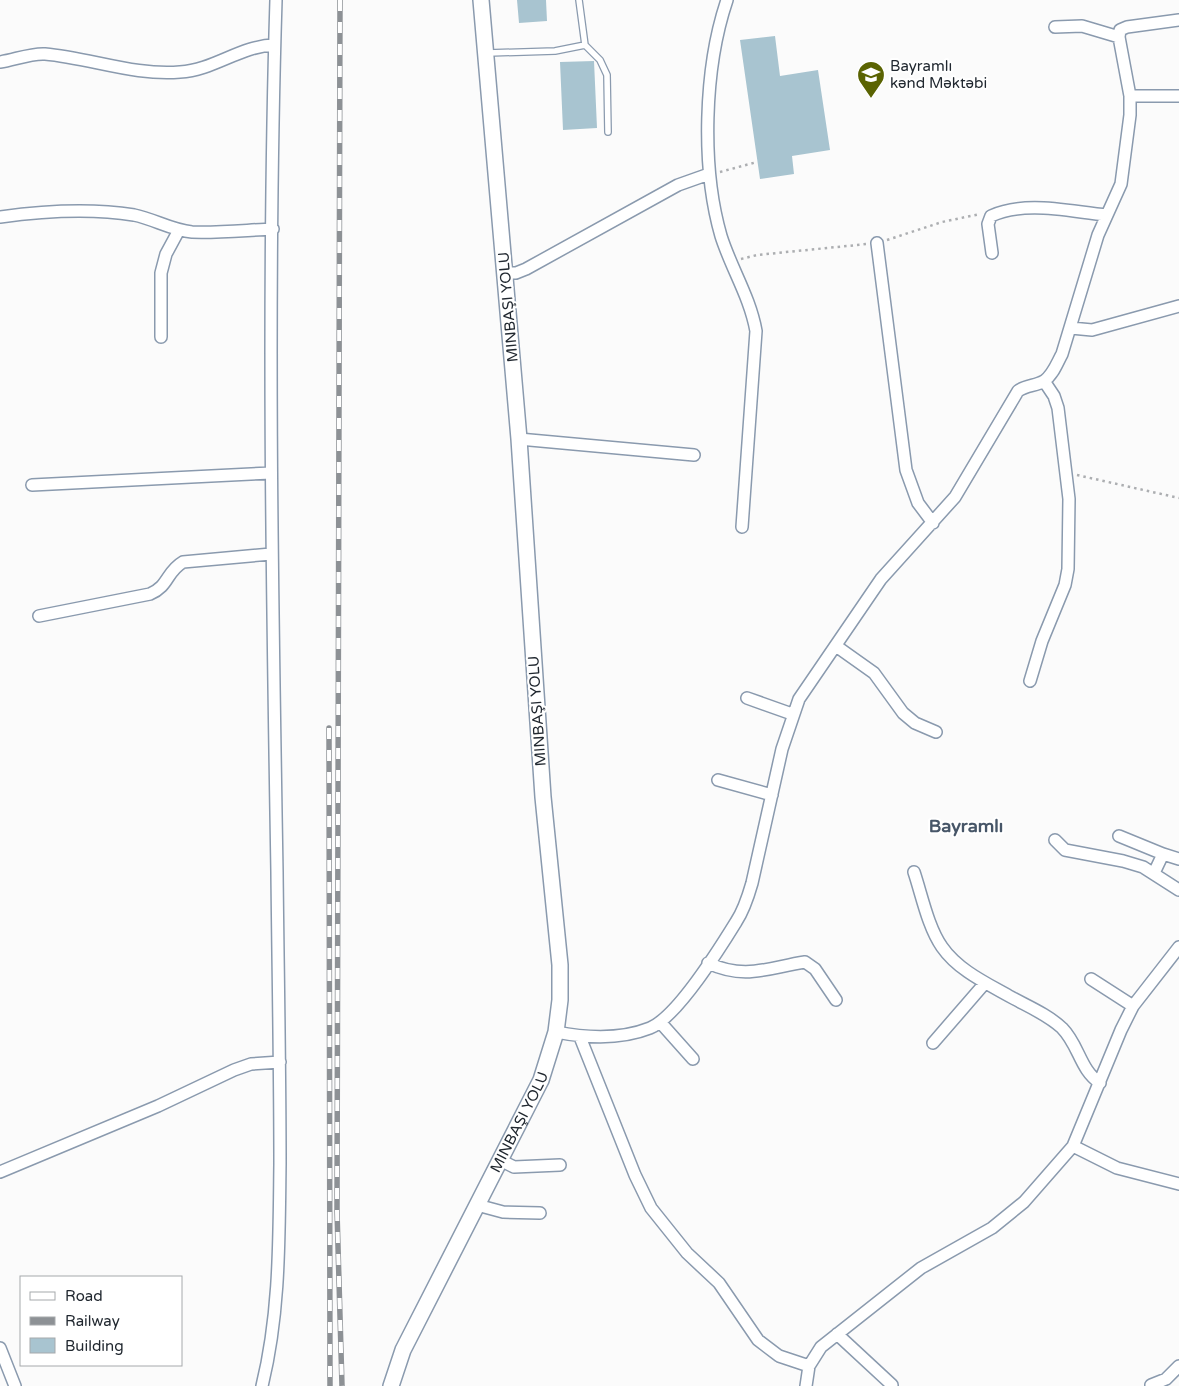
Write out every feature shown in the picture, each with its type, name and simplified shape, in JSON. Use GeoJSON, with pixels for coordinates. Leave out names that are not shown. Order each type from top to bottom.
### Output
{"type":"FeatureCollection","features":[{"type":"Feature","properties":{"kind":"street"},"geometry":{"type":"LineString","coordinates":[[262,1386],[272,1346],[276,1305],[280,1062],[271,554],[274,45],[276,0]]}},
{"type":"Feature","properties":{"kind":"street"},"geometry":{"type":"LineString","coordinates":[[391,1386],[403,1350],[541,1080],[556,1032],[560,1000],[560,965],[542,797],[520,439],[481,0]]}},
{"type":"Feature","properties":{"kind":"street"},"geometry":{"type":"LineString","coordinates":[[727,0],[710,78],[709,174],[719,225],[753,314],[756,331],[742,527]]}},
{"type":"Feature","properties":{"kind":"street"},"geometry":{"type":"LineString","coordinates":[[556,1032],[580,1037],[625,1034],[650,1028],[660,1022],[676,1007],[737,922],[745,905],[792,714],[806,688],[881,579],[933,523],[964,484],[1018,391],[1024,386],[1044,381],[1054,370],[1071,328],[1091,257],[1121,184],[1130,115],[1130,96],[1119,37],[1120,30],[1127,26],[1179,20]]}},
{"type":"Feature","properties":{"kind":"street"},"geometry":{"type":"LineString","coordinates":[[1054,27],[1082,26],[1119,37]]}},
{"type":"Feature","properties":{"kind":"street"},"geometry":{"type":"LineString","coordinates":[[0,62],[43,54],[160,73],[182,72],[203,69],[259,46],[274,45]]}},
{"type":"Feature","properties":{"kind":"street"},"geometry":{"type":"LineString","coordinates":[[1130,96],[1179,96]]}},
{"type":"Feature","properties":{"kind":"street"},"geometry":{"type":"LineString","coordinates":[[504,273],[516,273],[526,269],[678,184],[709,174]]}},
{"type":"Feature","properties":{"kind":"street"},"geometry":{"type":"LineString","coordinates":[[992,253],[988,224],[991,216],[1015,210],[1038,208],[1108,215]]}},
{"type":"Feature","properties":{"kind":"street"},"geometry":{"type":"LineString","coordinates":[[0,217],[39,212],[107,212],[146,218],[179,230],[193,232],[273,230]]}},
{"type":"Feature","properties":{"kind":"street"},"geometry":{"type":"LineString","coordinates":[[161,337],[161,273],[166,254],[179,230]]}},
{"type":"Feature","properties":{"kind":"street"},"geometry":{"type":"LineString","coordinates":[[877,243],[906,470],[918,503],[933,523]]}},
{"type":"Feature","properties":{"kind":"street"},"geometry":{"type":"LineString","coordinates":[[1071,328],[1092,330],[1179,306]]}},
{"type":"Feature","properties":{"kind":"street"},"geometry":{"type":"LineString","coordinates":[[1030,681],[1042,640],[1065,585],[1068,569],[1069,499],[1058,408],[1054,396],[1044,381]]}},
{"type":"Feature","properties":{"kind":"street"},"geometry":{"type":"LineString","coordinates":[[520,439],[694,455]]}},
{"type":"Feature","properties":{"kind":"street"},"geometry":{"type":"LineString","coordinates":[[32,485],[271,473]]}},
{"type":"Feature","properties":{"kind":"street"},"geometry":{"type":"LineString","coordinates":[[39,616],[150,594],[161,589],[174,567],[183,562],[271,554]]}},
{"type":"Feature","properties":{"kind":"street"},"geometry":{"type":"LineString","coordinates":[[836,646],[874,673],[903,713],[915,723],[936,732]]}},
{"type":"Feature","properties":{"kind":"street"},"geometry":{"type":"LineString","coordinates":[[747,698],[792,714]]}},
{"type":"Feature","properties":{"kind":"street"},"geometry":{"type":"LineString","coordinates":[[718,780],[772,795]]}},
{"type":"Feature","properties":{"kind":"street"},"geometry":{"type":"LineString","coordinates":[[1119,836],[1179,859]]}},
{"type":"Feature","properties":{"kind":"street"},"geometry":{"type":"LineString","coordinates":[[1056,840],[1065,850],[1123,861],[1154,873],[1179,890]]}},
{"type":"Feature","properties":{"kind":"street"},"geometry":{"type":"LineString","coordinates":[[1154,873],[1163,854]]}},
{"type":"Feature","properties":{"kind":"street"},"geometry":{"type":"LineString","coordinates":[[914,872],[937,938],[949,956],[985,983],[1061,1027],[1073,1041],[1084,1067],[1100,1083]]}},
{"type":"Feature","properties":{"kind":"street"},"geometry":{"type":"LineString","coordinates":[[806,1386],[809,1366],[821,1347],[920,1268],[992,1228],[1024,1202],[1073,1146],[1121,1030],[1134,1006],[1179,947]]}},
{"type":"Feature","properties":{"kind":"street"},"geometry":{"type":"LineString","coordinates":[[708,963],[726,971],[744,974],[805,962],[815,968],[836,1000]]}},
{"type":"Feature","properties":{"kind":"street"},"geometry":{"type":"LineString","coordinates":[[1091,979],[1134,1006]]}},
{"type":"Feature","properties":{"kind":"street"},"geometry":{"type":"LineString","coordinates":[[933,1043],[985,983]]}},
{"type":"Feature","properties":{"kind":"street"},"geometry":{"type":"LineString","coordinates":[[660,1022],[693,1059]]}},
{"type":"Feature","properties":{"kind":"street"},"geometry":{"type":"LineString","coordinates":[[580,1037],[634,1175],[652,1208],[687,1254],[719,1283],[758,1340],[779,1356],[809,1366]]}},
{"type":"Feature","properties":{"kind":"street"},"geometry":{"type":"LineString","coordinates":[[0,1172],[158,1106],[234,1070],[251,1064],[280,1062]]}},
{"type":"Feature","properties":{"kind":"street"},"geometry":{"type":"LineString","coordinates":[[1073,1146],[1117,1168],[1179,1184]]}},
{"type":"Feature","properties":{"kind":"street"},"geometry":{"type":"LineString","coordinates":[[500,1160],[514,1167],[560,1164]]}},
{"type":"Feature","properties":{"kind":"street"},"geometry":{"type":"LineString","coordinates":[[477,1205],[504,1212],[540,1213]]}},
{"type":"Feature","properties":{"kind":"street"},"geometry":{"type":"LineString","coordinates":[[837,1334],[892,1385]]}},
{"type":"Feature","properties":{"kind":"street"},"geometry":{"type":"LineString","coordinates":[[0,1348],[15,1386]]}},
{"type":"Feature","properties":{"kind":"street"},"geometry":{"type":"LineString","coordinates":[[1150,1385],[1166,1380],[1179,1366]]}},
{"type":"Feature","properties":{"kind":"lane"},"geometry":{"type":"LineString","coordinates":[[579,0],[585,44],[600,60],[606,75],[608,132]]}},
{"type":"Feature","properties":{"kind":"lane"},"geometry":{"type":"LineString","coordinates":[[486,54],[555,51],[585,44]]}},
{"type":"Feature","properties":{"kind":"path"},"geometry":{"type":"LineString","coordinates":[[709,174],[757,162]]}},
{"type":"Feature","properties":{"kind":"path"},"geometry":{"type":"LineString","coordinates":[[733,263],[757,255],[877,243],[942,222],[981,214],[991,216]]}},
{"type":"Feature","properties":{"kind":"path"},"geometry":{"type":"LineString","coordinates":[[1066,475],[1081,475],[1179,498]]}},
{"type":"Feature","properties":{"kind":"building"},"geometry":{"type":"Polygon","coordinates":[[[517,0],[546,0],[547,21],[519,23],[517,0]]]}},
{"type":"Feature","properties":{"kind":"building"},"geometry":{"type":"Polygon","coordinates":[[[775,36],[780,76],[818,70],[830,150],[792,156],[794,174],[760,179],[740,40],[775,36]]]}},
{"type":"Feature","properties":{"kind":"building"},"geometry":{"type":"Polygon","coordinates":[[[594,61],[597,128],[563,130],[560,62],[594,61]]]}},
{"type":"Feature","properties":{"kind":"railway"},"geometry":{"type":"LineString","coordinates":[[340,0],[337,1211],[342,1386]]}},
{"type":"Feature","properties":{"kind":"railway"},"geometry":{"type":"LineString","coordinates":[[329,728],[330,1386]]}},
{"type":"Feature","properties":{"kind":"place","name":"Bayramlı kənd Məktəbi"},"geometry":{"type":"Point","coordinates":[871,99]}},
{"type":"Feature","properties":{"kind":"district","name":"Bayramlı"},"geometry":{"type":"Point","coordinates":[966,826]}}]}
